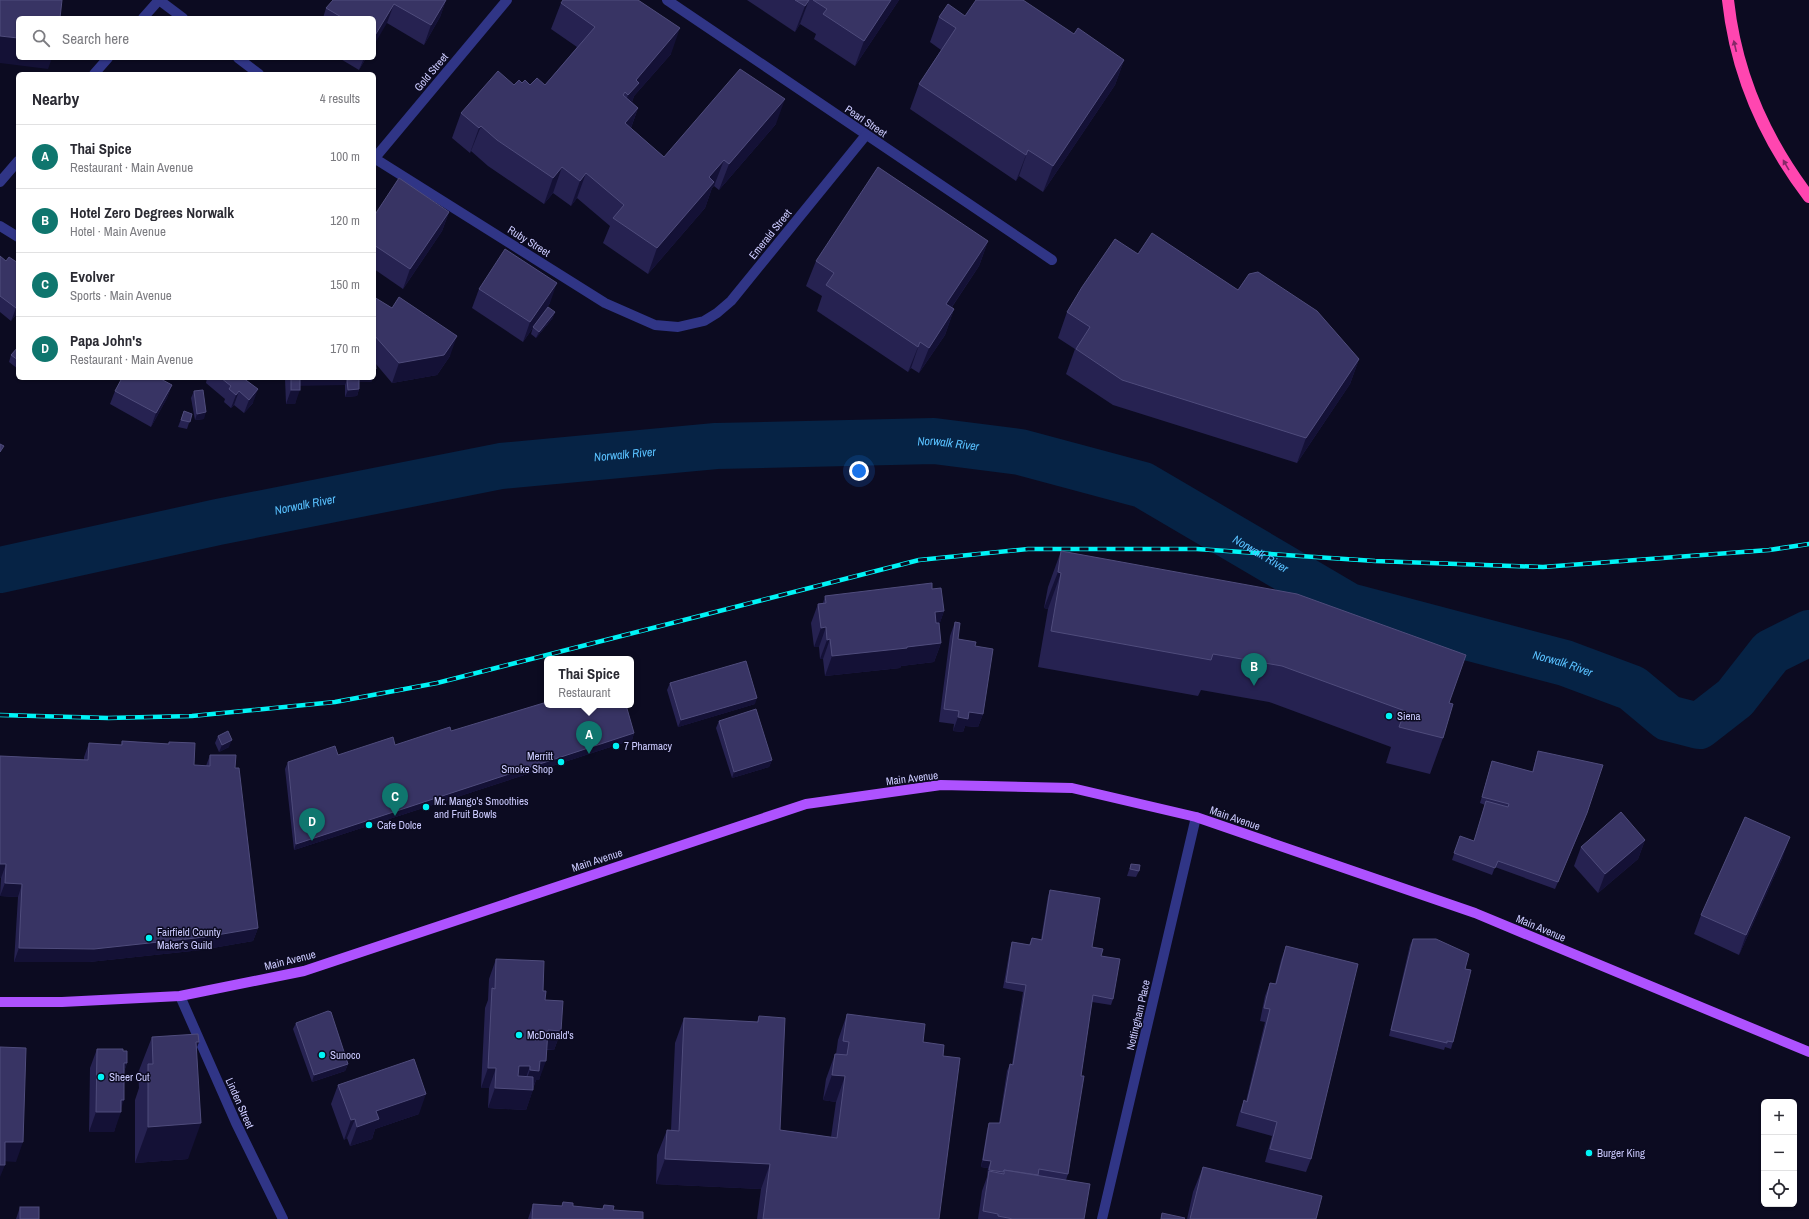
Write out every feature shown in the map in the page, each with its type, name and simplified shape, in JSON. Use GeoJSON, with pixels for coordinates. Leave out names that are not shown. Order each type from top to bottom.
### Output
{"type":"FeatureCollection","features":[{"type":"Feature","properties":{"kind":"highway"},"geometry":{"type":"LineString","coordinates":[[1728,0],[1732,31],[1740,65],[1752,99],[1769,136],[1786,165],[1809,196]]}},
{"type":"Feature","properties":{"kind":"main road","name":"Main Avenue"},"geometry":{"type":"LineString","coordinates":[[0,1002],[62,1002],[180,996],[304,971],[806,804],[941,785],[1072,788],[1196,817],[1475,913],[1809,1052]]}},
{"type":"Feature","properties":{"kind":"street"},"geometry":{"type":"LineString","coordinates":[[145,16],[159,0],[180,16]]}},
{"type":"Feature","properties":{"kind":"street","name":"Gold Street"},"geometry":{"type":"LineString","coordinates":[[376,157],[507,0]]}},
{"type":"Feature","properties":{"kind":"street","name":"Pearl Street"},"geometry":{"type":"LineString","coordinates":[[667,0],[1052,260]]}},
{"type":"Feature","properties":{"kind":"street"},"geometry":{"type":"LineString","coordinates":[[96,72],[106,60]]}},
{"type":"Feature","properties":{"kind":"street"},"geometry":{"type":"LineString","coordinates":[[241,60],[256,72]]}},
{"type":"Feature","properties":{"kind":"street","name":"Emerald Street"},"geometry":{"type":"LineString","coordinates":[[678,327],[704,320],[717,313],[731,301],[866,135]]}},
{"type":"Feature","properties":{"kind":"street","name":"Ruby Street"},"geometry":{"type":"LineString","coordinates":[[376,160],[605,302],[655,325],[678,327]]}},
{"type":"Feature","properties":{"kind":"street"},"geometry":{"type":"LineString","coordinates":[[0,182],[16,163]]}},
{"type":"Feature","properties":{"kind":"street"},"geometry":{"type":"LineString","coordinates":[[0,226],[16,236]]}},
{"type":"Feature","properties":{"kind":"street","name":"Nottingham Place"},"geometry":{"type":"LineString","coordinates":[[1102,1219],[1196,817]]}},
{"type":"Feature","properties":{"kind":"street","name":"Linden Street"},"geometry":{"type":"LineString","coordinates":[[180,996],[236,1123],[283,1219]]}},
{"type":"Feature","properties":{"kind":"building"},"geometry":{"type":"Polygon","coordinates":[[[0,0],[62,0],[60,16],[16,16],[16,38],[0,36],[0,0]]]}},
{"type":"Feature","properties":{"kind":"building"},"geometry":{"type":"Polygon","coordinates":[[[333,0],[446,0],[431,25],[394,4],[376,34],[376,16],[340,16],[326,8],[333,0]]]}},
{"type":"Feature","properties":{"kind":"building"},"geometry":{"type":"Polygon","coordinates":[[[563,0],[638,0],[680,28],[636,80],[639,83],[628,95],[625,92],[623,95],[638,108],[625,123],[664,157],[740,69],[785,99],[729,164],[724,160],[709,177],[714,182],[657,248],[613,218],[624,205],[586,173],[580,181],[562,167],[553,178],[497,140],[481,126],[479,128],[461,113],[498,71],[514,85],[519,80],[522,83],[525,80],[530,85],[537,78],[545,85],[595,27],[561,3],[563,0]]]}},
{"type":"Feature","properties":{"kind":"building"},"geometry":{"type":"Polygon","coordinates":[[[795,0],[809,0],[805,6],[795,0]]]}},
{"type":"Feature","properties":{"kind":"building"},"geometry":{"type":"Polygon","coordinates":[[[813,0],[891,0],[864,41],[823,14],[827,9],[813,0]]]}},
{"type":"Feature","properties":{"kind":"building"},"geometry":{"type":"Polygon","coordinates":[[[976,0],[1023,0],[1074,34],[1078,28],[1124,60],[1053,166],[1028,150],[1026,155],[919,84],[956,28],[939,17],[948,4],[965,16],[976,0]]]}},
{"type":"Feature","properties":{"kind":"building"},"geometry":{"type":"Polygon","coordinates":[[[878,167],[988,241],[946,304],[954,309],[929,348],[920,342],[918,347],[826,285],[834,273],[816,261],[878,167]]]}},
{"type":"Feature","properties":{"kind":"building"},"geometry":{"type":"Polygon","coordinates":[[[399,178],[449,212],[410,269],[376,246],[376,213],[399,178]]]}},
{"type":"Feature","properties":{"kind":"building"},"geometry":{"type":"Polygon","coordinates":[[[1152,233],[1238,290],[1249,274],[1258,272],[1317,311],[1359,359],[1306,438],[1122,380],[1076,349],[1090,327],[1067,312],[1082,287],[1115,239],[1138,254],[1152,233]]]}},
{"type":"Feature","properties":{"kind":"building"},"geometry":{"type":"Polygon","coordinates":[[[505,249],[557,283],[530,322],[479,289],[505,249]]]}},
{"type":"Feature","properties":{"kind":"building"},"geometry":{"type":"Polygon","coordinates":[[[0,256],[6,261],[9,257],[16,262],[16,308],[0,296],[0,256]]]}},
{"type":"Feature","properties":{"kind":"building"},"geometry":{"type":"Polygon","coordinates":[[[399,297],[457,336],[444,355],[399,363],[376,337],[376,298],[392,308],[399,297]]]}},
{"type":"Feature","properties":{"kind":"building"},"geometry":{"type":"Polygon","coordinates":[[[548,307],[555,312],[539,332],[533,327],[548,307]]]}},
{"type":"Feature","properties":{"kind":"building"},"geometry":{"type":"Polygon","coordinates":[[[16,349],[16,359],[11,355],[16,349]]]}},
{"type":"Feature","properties":{"kind":"building"},"geometry":{"type":"Polygon","coordinates":[[[121,380],[163,380],[172,385],[156,413],[115,391],[121,380]]]}},
{"type":"Feature","properties":{"kind":"building"},"geometry":{"type":"Polygon","coordinates":[[[224,380],[246,380],[258,389],[249,400],[239,391],[236,395],[229,389],[231,386],[224,380]]]}},
{"type":"Feature","properties":{"kind":"building"},"geometry":{"type":"Polygon","coordinates":[[[291,380],[300,380],[300,390],[291,390],[291,380]]]}},
{"type":"Feature","properties":{"kind":"building"},"geometry":{"type":"Polygon","coordinates":[[[347,380],[359,380],[359,389],[348,390],[347,380]]]}},
{"type":"Feature","properties":{"kind":"building"},"geometry":{"type":"Polygon","coordinates":[[[203,390],[206,412],[197,414],[194,391],[203,390]]]}},
{"type":"Feature","properties":{"kind":"building"},"geometry":{"type":"Polygon","coordinates":[[[184,411],[192,414],[190,422],[181,420],[184,411]]]}},
{"type":"Feature","properties":{"kind":"building"},"geometry":{"type":"Polygon","coordinates":[[[0,444],[4,446],[0,452],[0,444]]]}},
{"type":"Feature","properties":{"kind":"building"},"geometry":{"type":"Polygon","coordinates":[[[1061,551],[1297,594],[1466,655],[1449,703],[1453,704],[1443,738],[1399,727],[1405,711],[1282,666],[1213,654],[1211,660],[1051,631],[1061,573],[1058,572],[1061,551]]]}},
{"type":"Feature","properties":{"kind":"building"},"geometry":{"type":"Polygon","coordinates":[[[932,583],[932,589],[941,588],[944,611],[935,612],[936,623],[939,623],[941,643],[832,656],[830,639],[827,640],[826,627],[821,628],[818,604],[826,603],[825,596],[932,583]]]}},
{"type":"Feature","properties":{"kind":"building"},"geometry":{"type":"Polygon","coordinates":[[[955,622],[960,623],[958,639],[976,642],[975,646],[993,649],[983,714],[969,712],[968,719],[958,717],[959,711],[944,709],[955,622]]]}},
{"type":"Feature","properties":{"kind":"building"},"geometry":{"type":"Polygon","coordinates":[[[746,661],[757,698],[681,720],[670,683],[746,661]]]}},
{"type":"Feature","properties":{"kind":"building"},"geometry":{"type":"Polygon","coordinates":[[[544,703],[544,708],[627,708],[634,733],[296,844],[288,762],[335,746],[338,755],[393,737],[395,745],[450,727],[451,731],[544,703]]]}},
{"type":"Feature","properties":{"kind":"building"},"geometry":{"type":"Polygon","coordinates":[[[756,709],[772,760],[734,772],[719,721],[756,709]]]}},
{"type":"Feature","properties":{"kind":"building"},"geometry":{"type":"Polygon","coordinates":[[[228,731],[232,740],[222,745],[218,736],[228,731]]]}},
{"type":"Feature","properties":{"kind":"building"},"geometry":{"type":"Polygon","coordinates":[[[122,741],[169,744],[169,742],[195,743],[194,765],[210,766],[210,755],[236,755],[235,768],[239,768],[258,928],[205,937],[94,949],[19,948],[22,884],[5,883],[6,864],[0,864],[0,756],[88,760],[89,743],[122,745],[122,741]]]}},
{"type":"Feature","properties":{"kind":"building"},"geometry":{"type":"Polygon","coordinates":[[[1538,751],[1603,765],[1587,813],[1558,882],[1498,861],[1495,868],[1454,853],[1460,836],[1474,841],[1486,801],[1508,807],[1509,804],[1482,797],[1492,761],[1533,772],[1538,751]]]}},
{"type":"Feature","properties":{"kind":"building"},"geometry":{"type":"Polygon","coordinates":[[[1621,812],[1645,840],[1605,874],[1581,847],[1621,812]]]}},
{"type":"Feature","properties":{"kind":"building"},"geometry":{"type":"Polygon","coordinates":[[[1745,817],[1790,837],[1746,935],[1701,915],[1745,817]]]}},
{"type":"Feature","properties":{"kind":"building"},"geometry":{"type":"Polygon","coordinates":[[[1131,864],[1140,865],[1139,871],[1130,869],[1131,864]]]}},
{"type":"Feature","properties":{"kind":"building"},"geometry":{"type":"Polygon","coordinates":[[[1050,890],[1100,898],[1092,947],[1103,949],[1101,956],[1120,959],[1113,999],[1093,995],[1081,1076],[1084,1076],[1068,1174],[1039,1169],[1038,1175],[1004,1170],[1003,1172],[989,1170],[991,1161],[983,1160],[989,1123],[1000,1123],[1010,1064],[1013,1065],[1026,985],[1006,982],[1012,942],[1030,945],[1032,938],[1042,940],[1050,890]]]}},
{"type":"Feature","properties":{"kind":"building"},"geometry":{"type":"Polygon","coordinates":[[[1413,939],[1436,939],[1469,954],[1465,969],[1471,970],[1453,1042],[1447,1041],[1447,1043],[1391,1030],[1413,939]]]}},
{"type":"Feature","properties":{"kind":"building"},"geometry":{"type":"Polygon","coordinates":[[[1286,946],[1358,964],[1311,1159],[1270,1149],[1277,1122],[1241,1112],[1244,1100],[1247,1102],[1270,1009],[1264,1008],[1270,983],[1276,984],[1286,946]]]}},
{"type":"Feature","properties":{"kind":"building","name":"McDonald's"},"geometry":{"type":"Polygon","coordinates":[[[496,959],[544,961],[543,991],[546,991],[545,1000],[563,1001],[561,1031],[548,1030],[546,1061],[540,1061],[539,1071],[530,1070],[530,1066],[519,1066],[518,1076],[533,1077],[533,1090],[495,1088],[496,1068],[488,1068],[492,988],[495,989],[496,959]]]}},
{"type":"Feature","properties":{"kind":"building"},"geometry":{"type":"Polygon","coordinates":[[[328,1011],[331,1012],[348,1064],[314,1075],[296,1023],[328,1011]]]}},
{"type":"Feature","properties":{"kind":"building"},"geometry":{"type":"Polygon","coordinates":[[[847,1014],[925,1024],[923,1042],[944,1045],[943,1056],[960,1058],[939,1219],[763,1219],[770,1164],[665,1159],[667,1130],[679,1131],[684,1018],[758,1022],[759,1016],[785,1018],[780,1130],[837,1138],[845,1076],[832,1075],[835,1054],[847,1055],[849,1042],[843,1041],[847,1014]]]}},
{"type":"Feature","properties":{"kind":"building"},"geometry":{"type":"Polygon","coordinates":[[[198,1034],[199,1042],[196,1042],[201,1123],[148,1127],[148,1064],[153,1064],[152,1037],[198,1034]]]}},
{"type":"Feature","properties":{"kind":"building"},"geometry":{"type":"Polygon","coordinates":[[[0,1047],[26,1048],[23,1142],[5,1142],[5,1165],[0,1165],[0,1047]]]}},
{"type":"Feature","properties":{"kind":"building"},"geometry":{"type":"Polygon","coordinates":[[[97,1049],[123,1049],[123,1051],[127,1051],[127,1063],[124,1063],[124,1100],[121,1100],[121,1112],[96,1112],[97,1049]]]}},
{"type":"Feature","properties":{"kind":"building"},"geometry":{"type":"Polygon","coordinates":[[[414,1059],[426,1094],[376,1111],[379,1119],[357,1127],[355,1119],[351,1120],[338,1085],[414,1059]]]}},
{"type":"Feature","properties":{"kind":"building"},"geometry":{"type":"Polygon","coordinates":[[[1203,1167],[1322,1196],[1316,1219],[1190,1219],[1203,1167]]]}},
{"type":"Feature","properties":{"kind":"building"},"geometry":{"type":"Polygon","coordinates":[[[1004,1170],[1090,1184],[1084,1219],[1013,1219],[983,1211],[989,1171],[1004,1174],[1004,1170]]]}},
{"type":"Feature","properties":{"kind":"building"},"geometry":{"type":"Polygon","coordinates":[[[563,1202],[573,1203],[573,1206],[603,1209],[604,1205],[614,1206],[613,1210],[643,1212],[643,1219],[532,1219],[533,1204],[562,1206],[563,1202]]]}},
{"type":"Feature","properties":{"kind":"building"},"geometry":{"type":"Polygon","coordinates":[[[20,1207],[39,1207],[39,1219],[20,1219],[20,1207]]]}},
{"type":"Feature","properties":{"kind":"building"},"geometry":{"type":"Polygon","coordinates":[[[1162,1213],[1185,1218],[1161,1219],[1162,1213]]]}},
{"type":"Feature","properties":{"kind":"waterway","name":"Norwalk River"},"geometry":{"type":"LineString","coordinates":[[0,570],[218,522],[501,466],[716,446],[934,441],[1020,452],[1143,485],[1349,606],[1565,663],[1632,688],[1668,718],[1699,726],[1735,698],[1771,652],[1809,633]]}},
{"type":"Feature","properties":{"kind":"railway"},"geometry":{"type":"LineString","coordinates":[[0,715],[108,718],[192,716],[335,702],[437,683],[919,560],[1028,549],[1197,549],[1375,561],[1543,567],[1769,550],[1809,544]]}},
{"type":"Feature","properties":{"kind":"place","name":"Hotel Zero Degrees Norwalk"},"geometry":{"type":"Point","coordinates":[1254,686]}},
{"type":"Feature","properties":{"kind":"place","name":"Siena"},"geometry":{"type":"Point","coordinates":[1389,716]}},
{"type":"Feature","properties":{"kind":"place","name":"7 Pharmacy"},"geometry":{"type":"Point","coordinates":[616,746]}},
{"type":"Feature","properties":{"kind":"place","name":"Thai Spice"},"geometry":{"type":"Point","coordinates":[589,754]}},
{"type":"Feature","properties":{"kind":"place","name":"Merritt Smoke Shop"},"geometry":{"type":"Point","coordinates":[561,762]}},
{"type":"Feature","properties":{"kind":"place","name":"Mr. Mango's Smoothies and Fruit Bowls"},"geometry":{"type":"Point","coordinates":[426,807]}},
{"type":"Feature","properties":{"kind":"place","name":"Evolver"},"geometry":{"type":"Point","coordinates":[395,816]}},
{"type":"Feature","properties":{"kind":"place","name":"Cafe Dolce"},"geometry":{"type":"Point","coordinates":[369,825]}},
{"type":"Feature","properties":{"kind":"place","name":"Papa John's"},"geometry":{"type":"Point","coordinates":[312,841]}},
{"type":"Feature","properties":{"kind":"place","name":"Fairfield County Maker's Guild"},"geometry":{"type":"Point","coordinates":[149,938]}},
{"type":"Feature","properties":{"kind":"place","name":"McDonald's"},"geometry":{"type":"Point","coordinates":[519,1035]}},
{"type":"Feature","properties":{"kind":"place","name":"Sunoco"},"geometry":{"type":"Point","coordinates":[322,1055]}},
{"type":"Feature","properties":{"kind":"place","name":"Sheer Cut"},"geometry":{"type":"Point","coordinates":[101,1077]}},
{"type":"Feature","properties":{"kind":"place","name":"Burger King"},"geometry":{"type":"Point","coordinates":[1589,1153]}}]}
